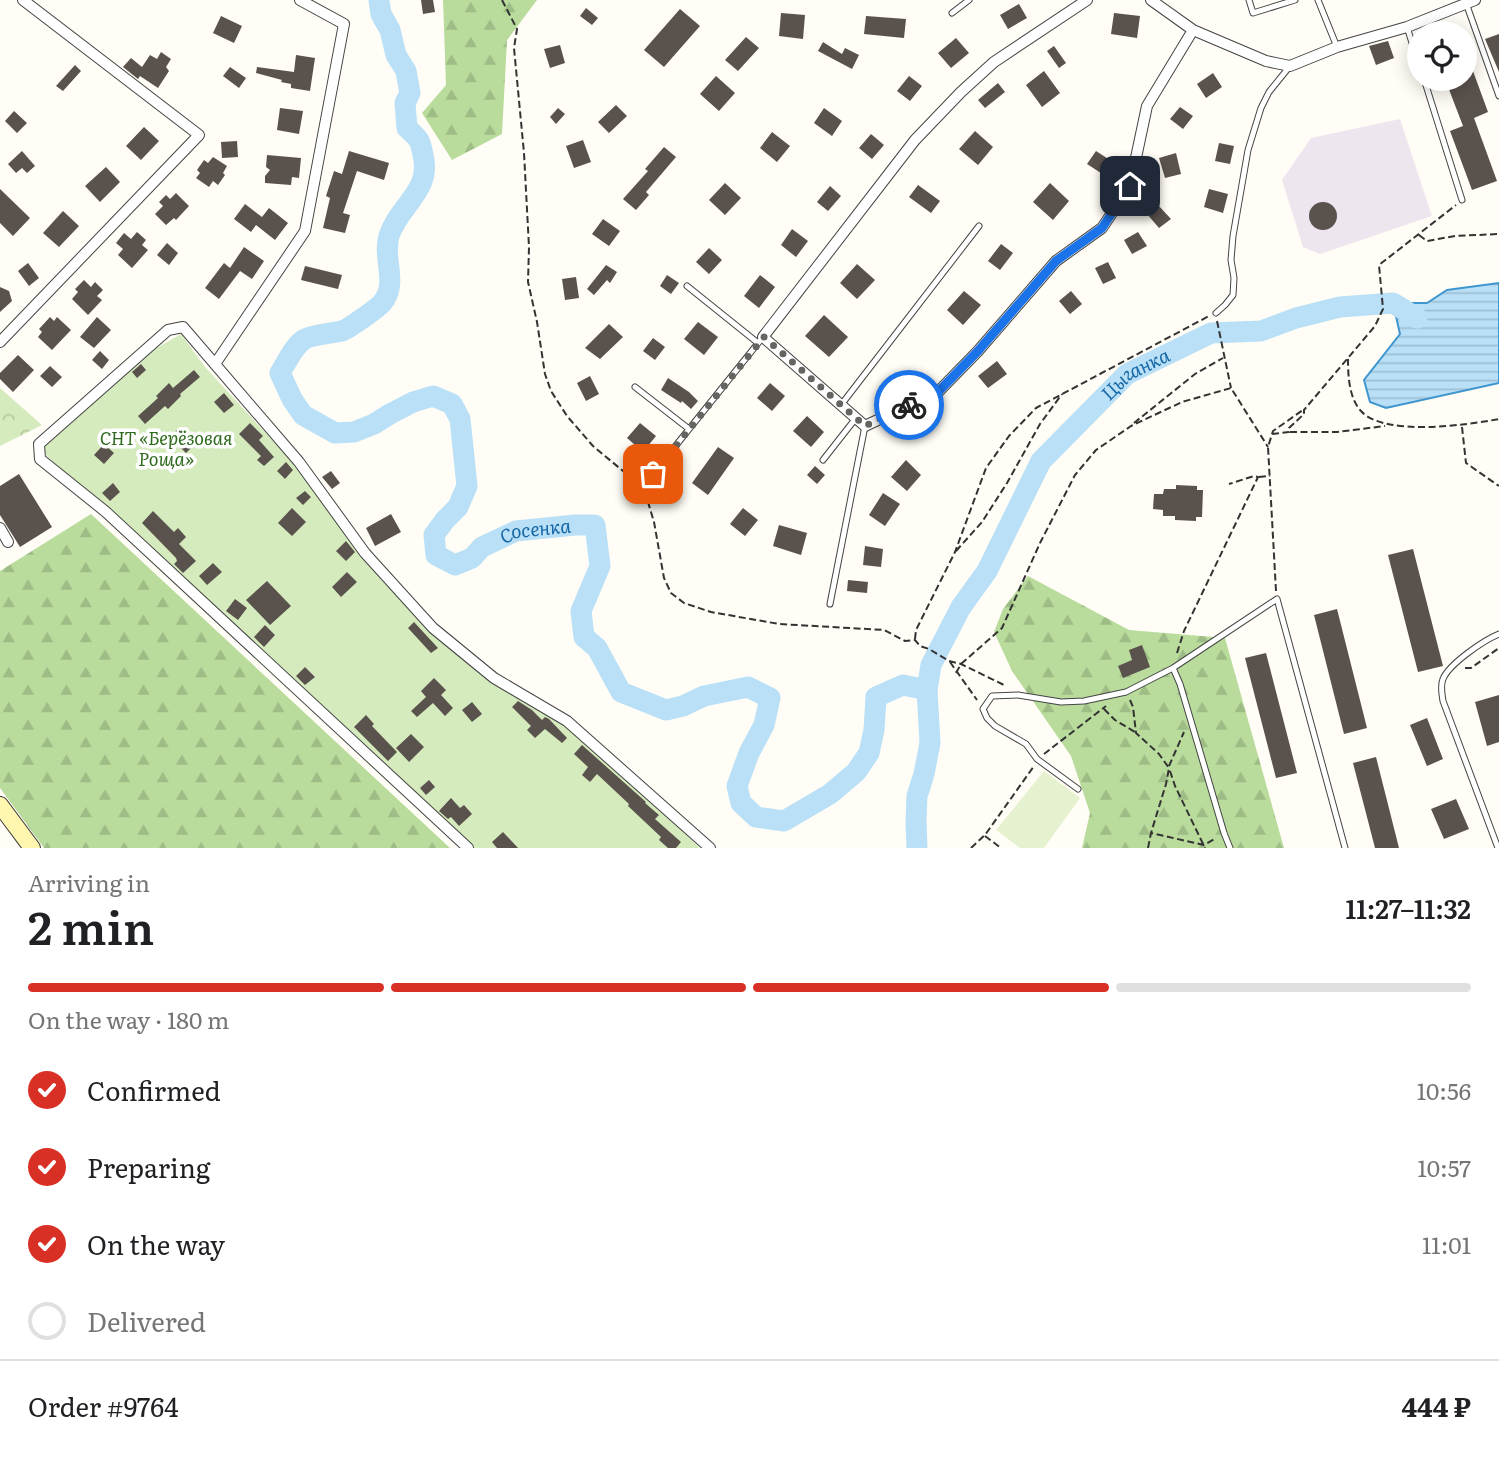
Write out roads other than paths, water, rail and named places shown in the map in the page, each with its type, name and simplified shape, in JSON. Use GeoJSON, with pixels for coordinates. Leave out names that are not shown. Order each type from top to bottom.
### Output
{"type":"FeatureCollection","features":[{"type":"Feature","properties":{"kind":"street"},"geometry":{"type":"LineString","coordinates":[[0,342],[199,135],[23,0]]}},
{"type":"Feature","properties":{"kind":"street"},"geometry":{"type":"LineString","coordinates":[[215,364],[305,231],[344,24],[300,0]]}},
{"type":"Feature","properties":{"kind":"street"},"geometry":{"type":"LineString","coordinates":[[1087,0],[994,62],[961,92],[915,140],[761,340],[860,422],[939,391],[978,351],[1056,261],[1102,228],[1130,186],[1147,106],[1193,30]]}},
{"type":"Feature","properties":{"kind":"street"},"geometry":{"type":"LineString","coordinates":[[1151,0],[1193,30],[1266,61],[1290,66],[1337,47],[1407,27]]}},
{"type":"Feature","properties":{"kind":"street"},"geometry":{"type":"LineString","coordinates":[[1422,21],[1471,2]]}},
{"type":"Feature","properties":{"kind":"street"},"geometry":{"type":"LineString","coordinates":[[468,848],[106,512],[40,459],[39,444],[167,330],[183,327],[299,462],[365,553],[433,628],[494,678],[567,721],[710,848]]}},
{"type":"Feature","properties":{"kind":"street"},"geometry":{"type":"LineString","coordinates":[[0,528],[8,542]]}},
{"type":"Feature","properties":{"kind":"street"},"geometry":{"type":"LineString","coordinates":[[0,805],[32,848]]}},
{"type":"Feature","properties":{"kind":"lane"},"geometry":{"type":"LineString","coordinates":[[952,13],[969,0]]}},
{"type":"Feature","properties":{"kind":"lane"},"geometry":{"type":"LineString","coordinates":[[1249,0],[1253,13],[1295,0]]}},
{"type":"Feature","properties":{"kind":"lane"},"geometry":{"type":"LineString","coordinates":[[1318,0],[1337,47]]}},
{"type":"Feature","properties":{"kind":"lane"},"geometry":{"type":"LineString","coordinates":[[1471,2],[1499,96]]}},
{"type":"Feature","properties":{"kind":"lane"},"geometry":{"type":"LineString","coordinates":[[1216,313],[1233,295],[1235,286],[1231,260],[1232,243],[1248,149],[1269,92],[1290,66]]}},
{"type":"Feature","properties":{"kind":"lane"},"geometry":{"type":"LineString","coordinates":[[1428,91],[1462,200]]}},
{"type":"Feature","properties":{"kind":"lane"},"geometry":{"type":"LineString","coordinates":[[841,405],[979,226]]}},
{"type":"Feature","properties":{"kind":"lane"},"geometry":{"type":"LineString","coordinates":[[653,474],[761,340],[687,286]]}},
{"type":"Feature","properties":{"kind":"lane"},"geometry":{"type":"LineString","coordinates":[[635,387],[689,429]]}},
{"type":"Feature","properties":{"kind":"lane"},"geometry":{"type":"LineString","coordinates":[[823,460],[860,422]]}},
{"type":"Feature","properties":{"kind":"lane"},"geometry":{"type":"LineString","coordinates":[[830,604],[860,422]]}},
{"type":"Feature","properties":{"kind":"lane"},"geometry":{"type":"LineString","coordinates":[[1078,789],[1037,759],[1026,744],[995,726],[987,718],[983,709],[992,696],[1018,695],[1061,702],[1084,701],[1126,692],[1173,668],[1277,599],[1345,848]]}},
{"type":"Feature","properties":{"kind":"lane"},"geometry":{"type":"LineString","coordinates":[[1498,848],[1441,690],[1443,679],[1450,669],[1499,634]]}},
{"type":"Feature","properties":{"kind":"lane"},"geometry":{"type":"LineString","coordinates":[[1173,668],[1230,848]]}},
{"type":"Feature","properties":{"kind":"water"},"geometry":{"type":"Polygon","coordinates":[[[1499,283],[1499,383],[1386,408],[1370,402],[1364,380],[1400,334],[1393,303],[1427,303],[1447,290],[1499,283]]]}},
{"type":"Feature","properties":{"kind":"waterway","name":"Сосенка"},"geometry":{"type":"LineString","coordinates":[[379,0],[381,14],[390,30],[396,55],[406,71],[410,93],[405,103],[407,128],[417,137],[421,146],[425,168],[423,178],[389,236],[387,253],[390,279],[387,296],[375,309],[342,331],[301,341],[280,373],[292,399],[303,415],[335,433],[354,432],[413,402],[433,396],[452,404],[460,419],[467,486],[458,507],[434,535],[436,555],[455,565],[472,558],[482,547],[516,531],[595,525],[600,566],[581,611],[584,637],[597,648],[621,692],[666,710],[683,706],[704,696],[748,687],[770,698],[764,725],[749,753],[737,786],[741,803],[756,817],[784,821],[830,794],[856,772],[869,753],[874,730],[876,697],[903,685],[927,690],[930,743],[917,796],[917,848]]}},
{"type":"Feature","properties":{"kind":"waterway","name":"Цыганка"},"geometry":{"type":"LineString","coordinates":[[927,690],[931,665],[961,607],[987,571],[1041,461],[1127,374],[1211,333],[1261,331],[1296,318],[1340,307],[1393,303],[1417,318]]}},
{"type":"Feature","properties":{"kind":"park label","name":"СНТ «Берёзовая Роща»"},"geometry":{"type":"Point","coordinates":[166,450]}}]}
